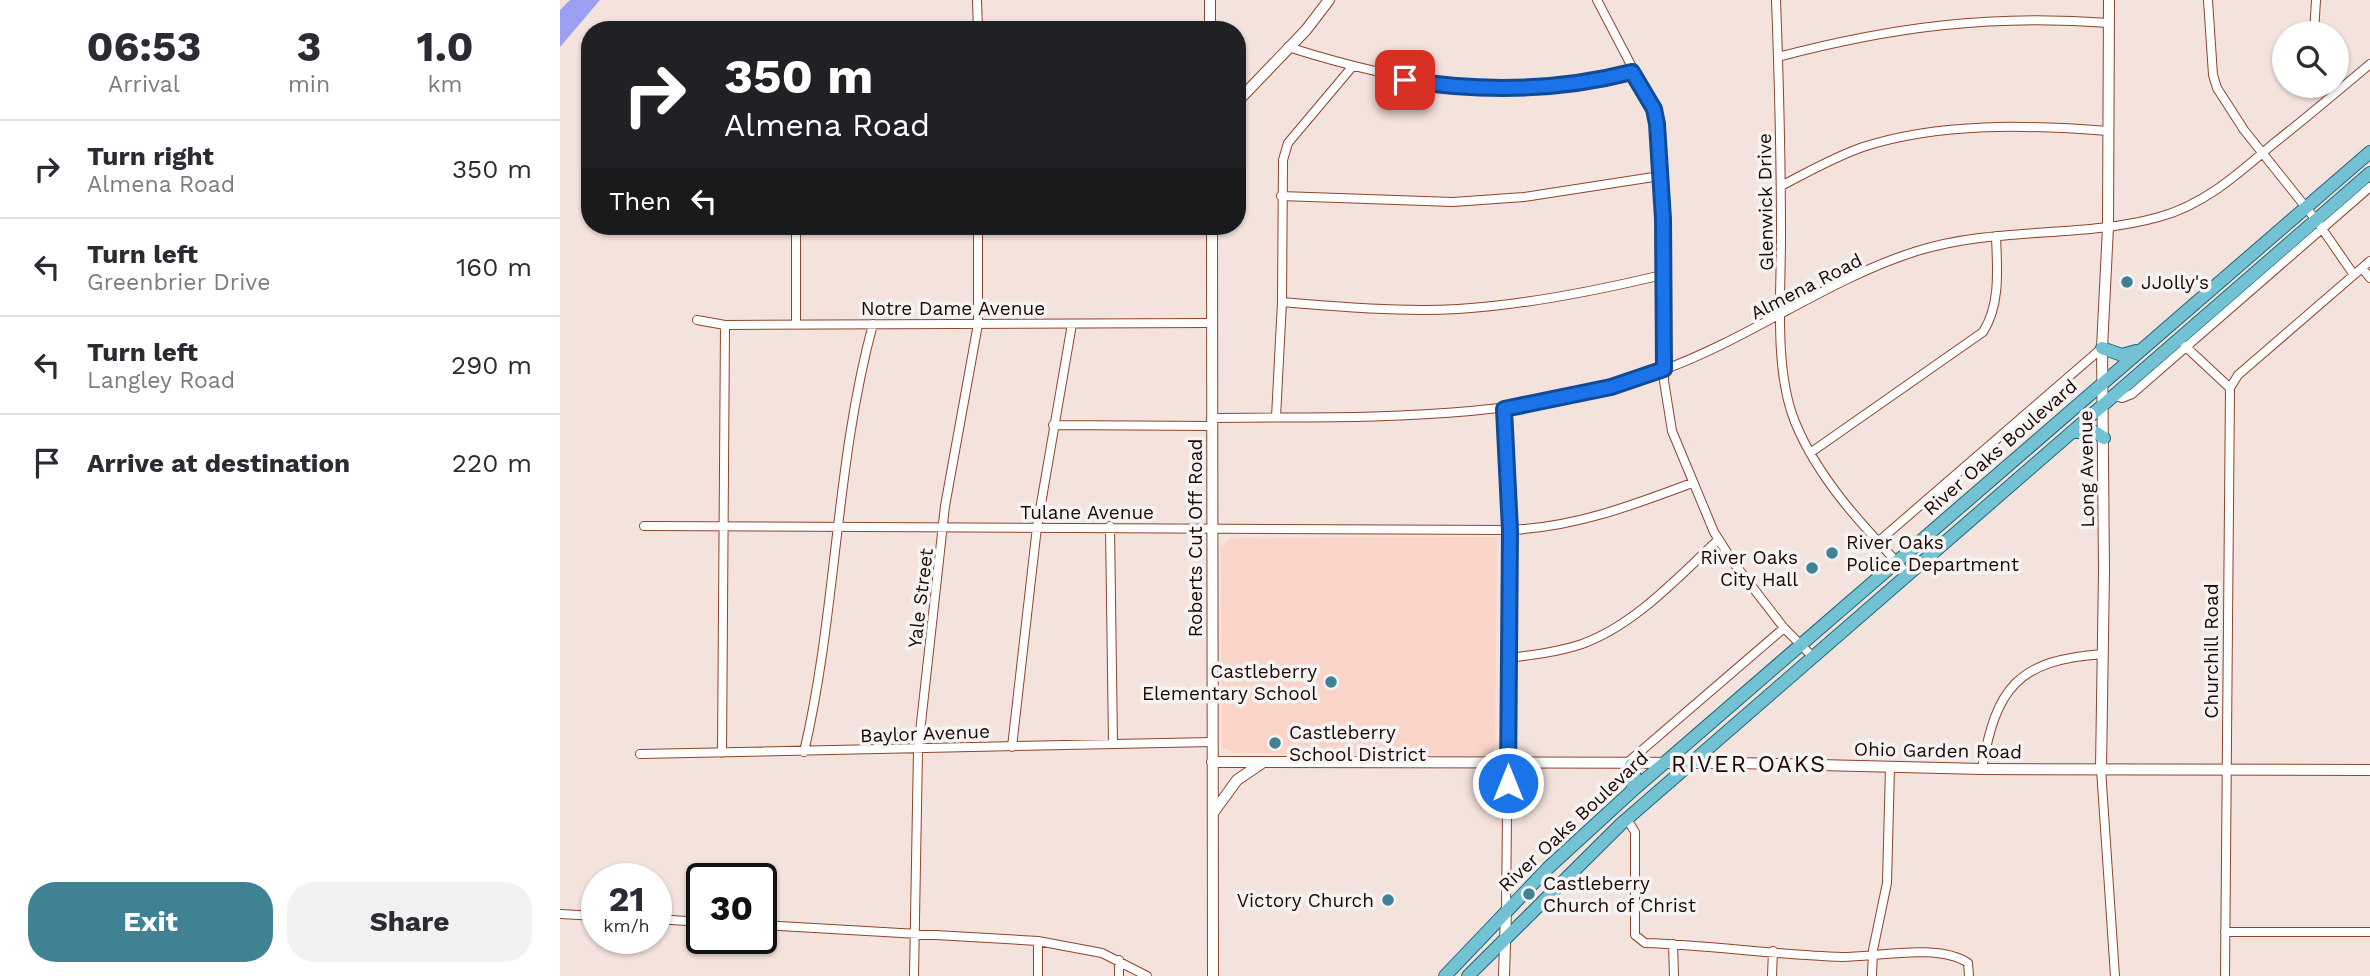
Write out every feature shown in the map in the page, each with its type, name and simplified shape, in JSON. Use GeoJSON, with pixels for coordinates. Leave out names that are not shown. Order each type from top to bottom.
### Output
{"type":"FeatureCollection","features":[{"type":"Feature","properties":{"kind":"main road","name":"River Oaks Boulevard"},"geometry":{"type":"LineString","coordinates":[[1445,976],[1506,911],[1632,791],[2370,152]]}},
{"type":"Feature","properties":{"kind":"main road","name":"River Oaks Boulevard"},"geometry":{"type":"LineString","coordinates":[[1468,976],[1624,821],[2102,407],[2319,224],[2370,173]]}},
{"type":"Feature","properties":{"kind":"main road"},"geometry":{"type":"LineString","coordinates":[[2223,279],[2238,294]]}},
{"type":"Feature","properties":{"kind":"main road"},"geometry":{"type":"LineString","coordinates":[[2102,348],[2122,355],[2143,349]]}},
{"type":"Feature","properties":{"kind":"main road"},"geometry":{"type":"LineString","coordinates":[[2073,432],[2095,432],[2104,438]]}},
{"type":"Feature","properties":{"kind":"main road"},"geometry":{"type":"LineString","coordinates":[[1707,749],[1700,748],[1698,743],[1737,709],[1736,701]]}},
{"type":"Feature","properties":{"kind":"main road"},"geometry":{"type":"LineString","coordinates":[[1628,765],[1635,777],[1632,791]]}},
{"type":"Feature","properties":{"kind":"main road"},"geometry":{"type":"LineString","coordinates":[[1624,821],[1621,816],[1653,788],[1651,776]]}},
{"type":"Feature","properties":{"kind":"street"},"geometry":{"type":"LineString","coordinates":[[978,0],[978,21]]}},
{"type":"Feature","properties":{"kind":"street"},"geometry":{"type":"LineString","coordinates":[[1210,0],[1210,21]]}},
{"type":"Feature","properties":{"kind":"street"},"geometry":{"type":"LineString","coordinates":[[1246,92],[1306,30],[1329,0]]}},
{"type":"Feature","properties":{"kind":"street"},"geometry":{"type":"LineString","coordinates":[[1597,0],[1632,72],[1654,109],[1660,176],[1664,369],[1672,431],[1718,540],[1784,628],[1814,657]]}},
{"type":"Feature","properties":{"kind":"street","name":"Glenwick Drive"},"geometry":{"type":"LineString","coordinates":[[1776,0],[1782,316],[1788,401],[1810,453],[1853,514],[1908,575]]}},
{"type":"Feature","properties":{"kind":"street","name":"Long Avenue"},"geometry":{"type":"LineString","coordinates":[[2101,769],[2104,438],[2102,348],[2108,227],[2109,0]]}},
{"type":"Feature","properties":{"kind":"street"},"geometry":{"type":"LineString","coordinates":[[2208,0],[2213,75],[2217,88],[2354,275]]}},
{"type":"Feature","properties":{"kind":"street"},"geometry":{"type":"LineString","coordinates":[[2315,21],[2316,0]]}},
{"type":"Feature","properties":{"kind":"street"},"geometry":{"type":"LineString","coordinates":[[1778,57],[1851,38],[1930,24],[1997,21],[2109,23]]}},
{"type":"Feature","properties":{"kind":"street"},"geometry":{"type":"LineString","coordinates":[[1288,47],[1405,80],[1464,87],[1582,85],[1632,72]]}},
{"type":"Feature","properties":{"kind":"street","name":"Almena Road"},"geometry":{"type":"LineString","coordinates":[[2349,79],[2370,64]]}},
{"type":"Feature","properties":{"kind":"street"},"geometry":{"type":"LineString","coordinates":[[1276,417],[1282,302],[1283,160],[1288,143],[1353,67]]}},
{"type":"Feature","properties":{"kind":"street","name":"Almena Road"},"geometry":{"type":"LineString","coordinates":[[1053,425],[1464,414],[1504,409],[1611,387],[1716,349],[1782,316],[1831,286],[1916,251],[1996,236],[2108,227],[2158,218],[2188,207],[2218,190],[2324,98]]}},
{"type":"Feature","properties":{"kind":"street"},"geometry":{"type":"LineString","coordinates":[[1781,186],[1864,147],[1921,133],[2052,127],[2108,131]]}},
{"type":"Feature","properties":{"kind":"street"},"geometry":{"type":"LineString","coordinates":[[1281,196],[1453,202],[1524,197],[1660,176]]}},
{"type":"Feature","properties":{"kind":"street","name":"River Oaks Boulevard"},"geometry":{"type":"LineString","coordinates":[[2319,224],[2370,187]]}},
{"type":"Feature","properties":{"kind":"street"},"geometry":{"type":"LineString","coordinates":[[796,235],[796,324]]}},
{"type":"Feature","properties":{"kind":"street","name":"Yale Street"},"geometry":{"type":"LineString","coordinates":[[914,976],[918,750],[957,426],[978,324],[978,235]]}},
{"type":"Feature","properties":{"kind":"street","name":"Roberts Cut Off Road"},"geometry":{"type":"LineString","coordinates":[[1212,235],[1213,976]]}},
{"type":"Feature","properties":{"kind":"street"},"geometry":{"type":"LineString","coordinates":[[1810,453],[1983,332],[1992,314],[1997,280],[1996,236]]}},
{"type":"Feature","properties":{"kind":"street"},"geometry":{"type":"LineString","coordinates":[[2185,346],[2230,388],[2238,375],[2370,261]]}},
{"type":"Feature","properties":{"kind":"street"},"geometry":{"type":"LineString","coordinates":[[2362,268],[2370,278]]}},
{"type":"Feature","properties":{"kind":"street"},"geometry":{"type":"LineString","coordinates":[[1282,302],[1345,307],[1456,309],[1518,303],[1662,275]]}},
{"type":"Feature","properties":{"kind":"street","name":"River Oaks Boulevard"},"geometry":{"type":"LineString","coordinates":[[2116,396],[2122,398],[2132,394],[2238,294]]}},
{"type":"Feature","properties":{"kind":"street","name":"Notre Dame Avenue"},"geometry":{"type":"LineString","coordinates":[[697,320],[725,324],[1210,323]]}},
{"type":"Feature","properties":{"kind":"street"},"geometry":{"type":"LineString","coordinates":[[723,753],[725,324]]}},
{"type":"Feature","properties":{"kind":"street"},"geometry":{"type":"LineString","coordinates":[[804,752],[826,627],[851,415],[873,324]]}},
{"type":"Feature","properties":{"kind":"street"},"geometry":{"type":"LineString","coordinates":[[1012,747],[1037,527],[1072,324]]}},
{"type":"Feature","properties":{"kind":"street"},"geometry":{"type":"LineString","coordinates":[[1879,541],[2102,348]]}},
{"type":"Feature","properties":{"kind":"street","name":"Churchill Road"},"geometry":{"type":"LineString","coordinates":[[2225,976],[2230,388]]}},
{"type":"Feature","properties":{"kind":"street"},"geometry":{"type":"LineString","coordinates":[[1504,409],[1510,530],[1504,976]]}},
{"type":"Feature","properties":{"kind":"street","name":"Tulane Avenue"},"geometry":{"type":"LineString","coordinates":[[644,526],[1110,526],[1510,530],[1576,523],[1600,517],[1692,483]]}},
{"type":"Feature","properties":{"kind":"street"},"geometry":{"type":"LineString","coordinates":[[1110,526],[1114,744]]}},
{"type":"Feature","properties":{"kind":"street"},"geometry":{"type":"LineString","coordinates":[[1508,658],[1549,653],[1583,644],[1611,630],[1654,598],[1718,540]]}},
{"type":"Feature","properties":{"kind":"street"},"geometry":{"type":"LineString","coordinates":[[1628,765],[1784,628]]}},
{"type":"Feature","properties":{"kind":"street"},"geometry":{"type":"LineString","coordinates":[[1982,769],[1994,712],[2002,697],[2041,666],[2070,656],[2102,654]]}},
{"type":"Feature","properties":{"kind":"street","name":"Baylor Avenue"},"geometry":{"type":"LineString","coordinates":[[640,754],[1212,742]]}},
{"type":"Feature","properties":{"kind":"street","name":"Ohio Garden Road"},"geometry":{"type":"LineString","coordinates":[[1212,762],[2370,770]]}},
{"type":"Feature","properties":{"kind":"street"},"geometry":{"type":"LineString","coordinates":[[1213,813],[1237,780],[1262,763]]}},
{"type":"Feature","properties":{"kind":"street"},"geometry":{"type":"LineString","coordinates":[[1872,976],[1872,954],[1887,883],[1889,767]]}},
{"type":"Feature","properties":{"kind":"street"},"geometry":{"type":"LineString","coordinates":[[2101,769],[2115,976]]}},
{"type":"Feature","properties":{"kind":"street"},"geometry":{"type":"LineString","coordinates":[[1624,821],[1635,832],[1635,935],[1645,943],[1845,957],[1872,954],[1957,957],[1968,963],[1969,976]]}},
{"type":"Feature","properties":{"kind":"street"},"geometry":{"type":"LineString","coordinates":[[560,914],[581,915]]}},
{"type":"Feature","properties":{"kind":"street"},"geometry":{"type":"LineString","coordinates":[[777,926],[1038,941],[1073,946],[1119,960],[1147,976]]}},
{"type":"Feature","properties":{"kind":"street"},"geometry":{"type":"LineString","coordinates":[[2225,932],[2370,932]]}},
{"type":"Feature","properties":{"kind":"street"},"geometry":{"type":"LineString","coordinates":[[1038,941],[1038,976]]}},
{"type":"Feature","properties":{"kind":"street"},"geometry":{"type":"LineString","coordinates":[[1673,944],[1674,976]]}},
{"type":"Feature","properties":{"kind":"street"},"geometry":{"type":"LineString","coordinates":[[1772,976],[1773,951]]}},
{"type":"Feature","properties":{"kind":"street"},"geometry":{"type":"LineString","coordinates":[[1119,960],[1119,976]]}},
{"type":"Feature","properties":{"kind":"shaded area","name":"Castleberry Elementary School"},"geometry":{"type":"Polygon","coordinates":[[[1497,537],[1495,756],[1235,753],[1222,747],[1221,548],[1230,538],[1497,537]]]}},
{"type":"Feature","properties":{"kind":"water"},"geometry":{"type":"Polygon","coordinates":[[[570,0],[600,0],[560,47],[560,10],[570,0]]]}},
{"type":"Feature","properties":{"kind":"place","name":"JJolly's"},"geometry":{"type":"Point","coordinates":[2127,282]}},
{"type":"Feature","properties":{"kind":"place","name":"River Oaks Police Department"},"geometry":{"type":"Point","coordinates":[1832,553]}},
{"type":"Feature","properties":{"kind":"place","name":"River Oaks City Hall"},"geometry":{"type":"Point","coordinates":[1812,568]}},
{"type":"Feature","properties":{"kind":"place","name":"Castleberry Elementary School"},"geometry":{"type":"Point","coordinates":[1331,682]}},
{"type":"Feature","properties":{"kind":"place","name":"Castleberry School District"},"geometry":{"type":"Point","coordinates":[1275,743]}},
{"type":"Feature","properties":{"kind":"place","name":"Castleberry Church of Christ"},"geometry":{"type":"Point","coordinates":[1529,894]}},
{"type":"Feature","properties":{"kind":"place","name":"Victory Church"},"geometry":{"type":"Point","coordinates":[1388,900]}},
{"type":"Feature","properties":{"kind":"district","name":"RIVER OAKS"},"geometry":{"type":"Point","coordinates":[1749,764]}},
{"type":"Feature","properties":{"kind":"route"},"geometry":{"type":"LineString","coordinates":[[1405,80],[1464,87],[1510,88],[1582,85],[1632,72],[1654,109],[1657,124],[1663,219],[1664,369],[1611,387],[1504,409],[1510,530],[1508,783]]}}]}
